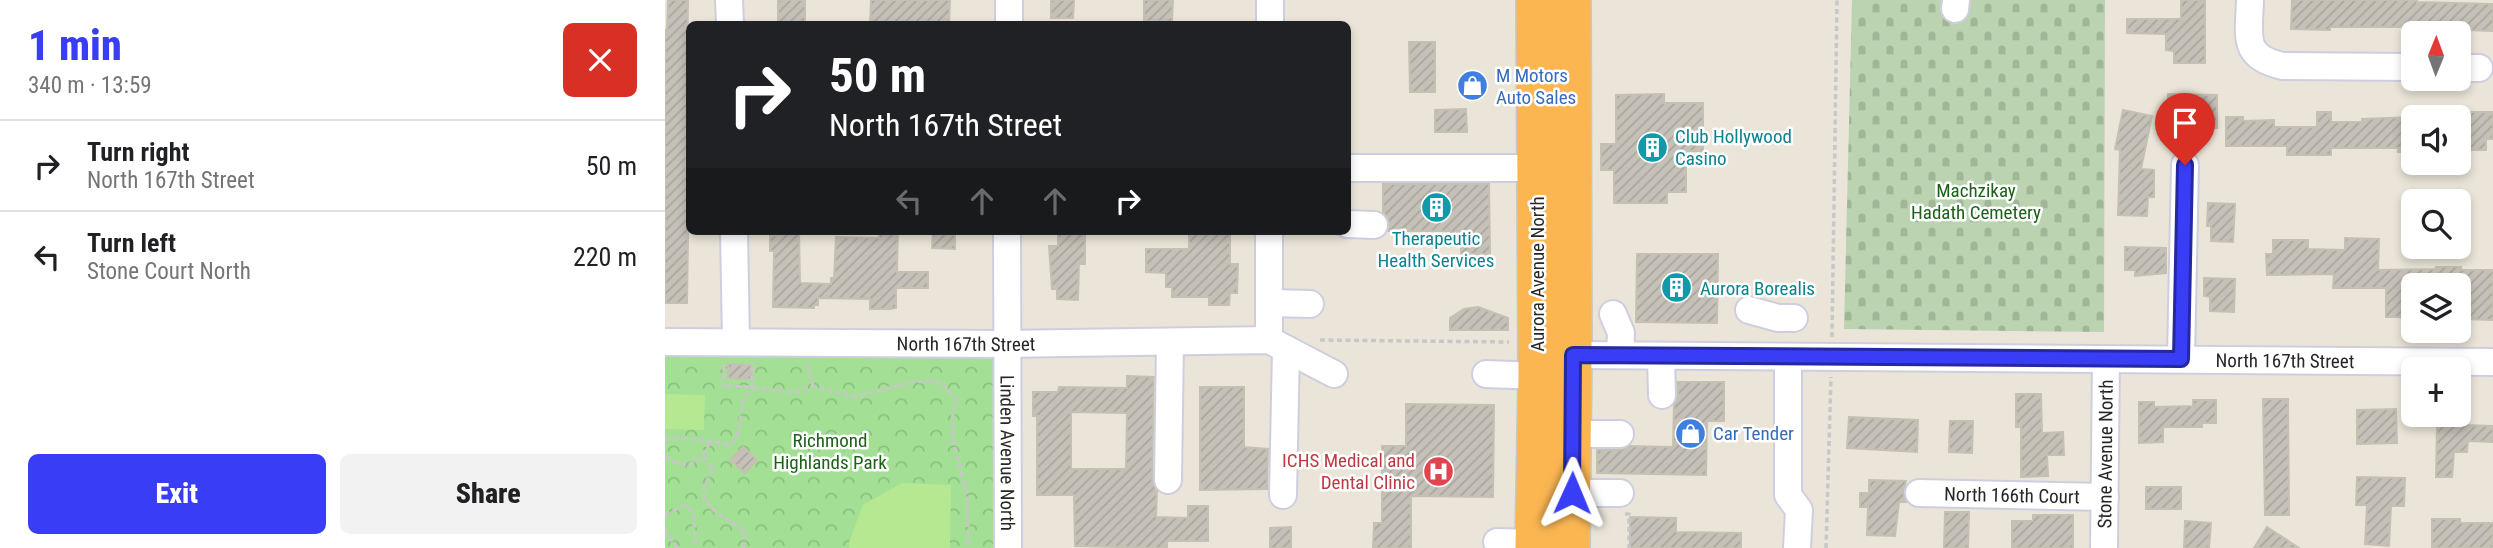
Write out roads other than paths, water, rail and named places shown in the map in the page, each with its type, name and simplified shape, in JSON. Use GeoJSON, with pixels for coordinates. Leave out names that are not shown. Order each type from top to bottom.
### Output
{"type":"FeatureCollection","features":[{"type":"Feature","properties":{"kind":"highway","name":"Aurora Avenue North"},"geometry":{"type":"LineString","coordinates":[[1534,545],[1537,376],[1535,0]]}},
{"type":"Feature","properties":{"kind":"highway","name":"Aurora Avenue North"},"geometry":{"type":"LineString","coordinates":[[1571,548],[1572,0]]}},
{"type":"Feature","properties":{"kind":"street"},"geometry":{"type":"LineString","coordinates":[[729,0],[730,21]]}},
{"type":"Feature","properties":{"kind":"street"},"geometry":{"type":"LineString","coordinates":[[1009,0],[1009,21]]}},
{"type":"Feature","properties":{"kind":"street"},"geometry":{"type":"LineString","coordinates":[[1270,0],[1270,21]]}},
{"type":"Feature","properties":{"kind":"street"},"geometry":{"type":"LineString","coordinates":[[2250,0],[2249,40],[2255,53],[2265,62],[2283,66],[2401,67]]}},
{"type":"Feature","properties":{"kind":"street"},"geometry":{"type":"LineString","coordinates":[[2181,359],[2185,165]]}},
{"type":"Feature","properties":{"kind":"street"},"geometry":{"type":"LineString","coordinates":[[1351,168],[1536,168]]}},
{"type":"Feature","properties":{"kind":"street"},"geometry":{"type":"LineString","coordinates":[[1351,225],[1374,225]]}},
{"type":"Feature","properties":{"kind":"street"},"geometry":{"type":"LineString","coordinates":[[730,351],[734,235]]}},
{"type":"Feature","properties":{"kind":"street","name":"Linden Avenue North"},"geometry":{"type":"LineString","coordinates":[[1007,235],[1005,344],[1008,548]]}},
{"type":"Feature","properties":{"kind":"street"},"geometry":{"type":"LineString","coordinates":[[1269,235],[1269,303],[1288,343],[1283,495]]}},
{"type":"Feature","properties":{"kind":"street"},"geometry":{"type":"LineString","coordinates":[[1269,303],[1310,304]]}},
{"type":"Feature","properties":{"kind":"street"},"geometry":{"type":"LineString","coordinates":[[1749,310],[1786,318],[1783,357],[1788,495],[1799,510],[1797,548]]}},
{"type":"Feature","properties":{"kind":"street"},"geometry":{"type":"LineString","coordinates":[[1613,314],[1621,333],[1620,355]]}},
{"type":"Feature","properties":{"kind":"street","name":"North 167th Street"},"geometry":{"type":"LineString","coordinates":[[665,342],[730,351],[1005,344],[1288,343]]}},
{"type":"Feature","properties":{"kind":"street"},"geometry":{"type":"LineString","coordinates":[[1168,481],[1170,342]]}},
{"type":"Feature","properties":{"kind":"street"},"geometry":{"type":"LineString","coordinates":[[1288,343],[1334,374]]}},
{"type":"Feature","properties":{"kind":"street","name":"North 167th Street"},"geometry":{"type":"LineString","coordinates":[[1573,355],[1661,356],[1731,368],[1783,357],[2493,362]]}},
{"type":"Feature","properties":{"kind":"street"},"geometry":{"type":"LineString","coordinates":[[1661,356],[1662,395]]}},
{"type":"Feature","properties":{"kind":"street","name":"Stone Avenue North"},"geometry":{"type":"LineString","coordinates":[[2104,548],[2106,359]]}},
{"type":"Feature","properties":{"kind":"street"},"geometry":{"type":"LineString","coordinates":[[1486,374],[1537,376]]}},
{"type":"Feature","properties":{"kind":"street"},"geometry":{"type":"LineString","coordinates":[[1573,434],[1620,434]]}},
{"type":"Feature","properties":{"kind":"street"},"geometry":{"type":"LineString","coordinates":[[1572,493],[1620,503]]}},
{"type":"Feature","properties":{"kind":"street","name":"North 166th Court"},"geometry":{"type":"LineString","coordinates":[[1919,493],[2105,496]]}},
{"type":"Feature","properties":{"kind":"street"},"geometry":{"type":"LineString","coordinates":[[1497,542],[1534,545]]}},
{"type":"Feature","properties":{"kind":"place","name":"M Motors Auto Sales"},"geometry":{"type":"Point","coordinates":[1473,86]}},
{"type":"Feature","properties":{"kind":"place","name":"Club Hollywood Casino"},"geometry":{"type":"Point","coordinates":[1652,147]}},
{"type":"Feature","properties":{"kind":"place","name":"Therapeutic Health Services"},"geometry":{"type":"Point","coordinates":[1436,207]}},
{"type":"Feature","properties":{"kind":"place","name":"Aurora Borealis"},"geometry":{"type":"Point","coordinates":[1677,288]}},
{"type":"Feature","properties":{"kind":"place","name":"Car Tender"},"geometry":{"type":"Point","coordinates":[1690,433]}},
{"type":"Feature","properties":{"kind":"place","name":"ICHS Medical and Dental Clinic"},"geometry":{"type":"Point","coordinates":[1438,471]}},
{"type":"Feature","properties":{"kind":"park label","name":"Machzikay Hadath Cemetery"},"geometry":{"type":"Point","coordinates":[1976,201]}},
{"type":"Feature","properties":{"kind":"park label","name":"Richmond Highlands Park"},"geometry":{"type":"Point","coordinates":[830,451]}}]}
